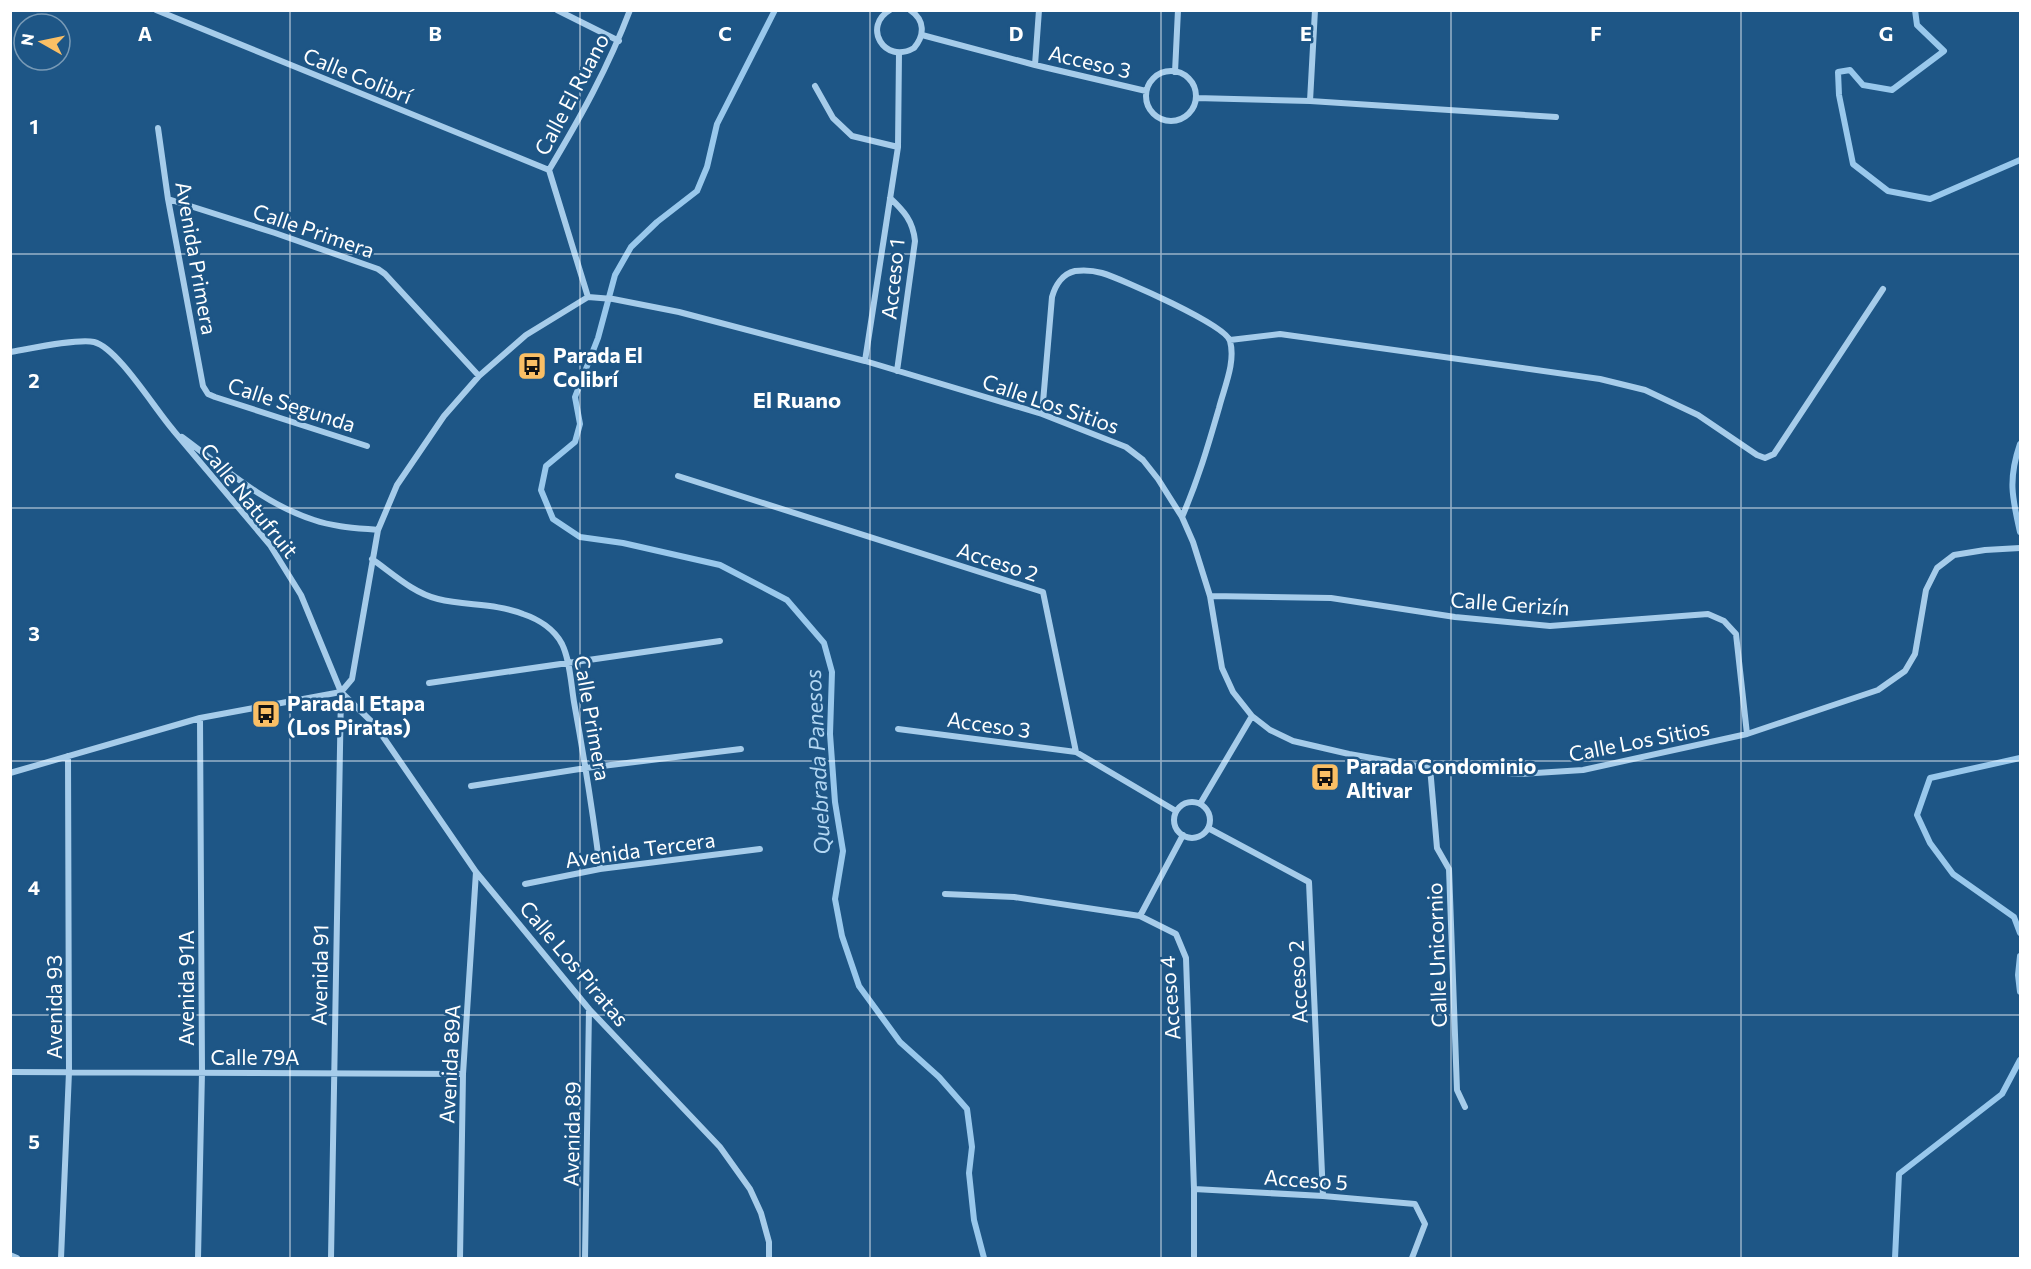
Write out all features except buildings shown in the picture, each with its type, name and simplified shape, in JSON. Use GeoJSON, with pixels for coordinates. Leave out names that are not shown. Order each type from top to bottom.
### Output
{"type":"FeatureCollection","features":[{"type":"Feature","properties":{"kind":"street","name":"Calle Colibrí"},"geometry":{"type":"LineString","coordinates":[[156,10],[549,170]]}},
{"type":"Feature","properties":{"kind":"street"},"geometry":{"type":"LineString","coordinates":[[557,10],[619,41]]}},
{"type":"Feature","properties":{"kind":"street","name":"Calle El Ruano"},"geometry":{"type":"LineString","coordinates":[[588,297],[549,170],[594,93],[619,41],[630,10]]}},
{"type":"Feature","properties":{"kind":"street"},"geometry":{"type":"LineString","coordinates":[[890,10],[880,19],[877,34],[885,48],[899,53],[914,48],[922,35],[920,19],[910,10]]}},
{"type":"Feature","properties":{"kind":"street"},"geometry":{"type":"LineString","coordinates":[[1035,65],[1039,10]]}},
{"type":"Feature","properties":{"kind":"street"},"geometry":{"type":"LineString","coordinates":[[1175,72],[1178,10]]}},
{"type":"Feature","properties":{"kind":"street"},"geometry":{"type":"LineString","coordinates":[[1310,101],[1315,10]]}},
{"type":"Feature","properties":{"kind":"street","name":"Acceso 3"},"geometry":{"type":"LineString","coordinates":[[922,35],[1146,91]]}},
{"type":"Feature","properties":{"kind":"street","name":"Acceso 1"},"geometry":{"type":"LineString","coordinates":[[866,362],[898,147],[899,53]]}},
{"type":"Feature","properties":{"kind":"street"},"geometry":{"type":"LineString","coordinates":[[1175,72],[1188,78],[1195,90],[1196,98],[1189,113],[1183,118],[1167,122],[1153,114],[1148,107],[1146,91],[1149,84],[1160,74],[1175,72]]}},
{"type":"Feature","properties":{"kind":"street"},"geometry":{"type":"LineString","coordinates":[[815,86],[833,118],[852,136],[898,147]]}},
{"type":"Feature","properties":{"kind":"street"},"geometry":{"type":"LineString","coordinates":[[1196,98],[1310,101],[1556,117]]}},
{"type":"Feature","properties":{"kind":"street","name":"Avenida Primera"},"geometry":{"type":"LineString","coordinates":[[158,128],[168,199],[203,386],[208,393]]}},
{"type":"Feature","properties":{"kind":"street","name":"Acceso 1"},"geometry":{"type":"LineString","coordinates":[[890,198],[905,213],[913,227],[915,241],[897,371]]}},
{"type":"Feature","properties":{"kind":"street","name":"Calle Primera"},"geometry":{"type":"LineString","coordinates":[[168,199],[378,269],[479,376]]}},
{"type":"Feature","properties":{"kind":"street"},"geometry":{"type":"LineString","coordinates":[[1042,414],[1052,297],[1055,287],[1064,276],[1074,271],[1102,273],[1213,324],[1228,335],[1231,352],[1228,374],[1198,480],[1182,517]]}},
{"type":"Feature","properties":{"kind":"street"},"geometry":{"type":"LineString","coordinates":[[1230,340],[1280,334],[1600,379],[1645,390],[1698,415],[1765,458],[1774,454],[1883,289]]}},
{"type":"Feature","properties":{"kind":"street"},"geometry":{"type":"LineString","coordinates":[[10,773],[200,718],[341,692],[352,679],[378,530],[396,485],[444,416],[479,376],[526,335],[588,297]]}},
{"type":"Feature","properties":{"kind":"street","name":"Calle Los Sitios"},"geometry":{"type":"LineString","coordinates":[[588,297],[613,299],[679,312],[866,362],[1042,414],[1126,447],[1143,460],[1158,479],[1182,517],[1193,542],[1210,596],[1222,668],[1233,692],[1252,716],[1270,730],[1293,741],[1349,754],[1430,767],[1520,774],[1583,770],[1747,734],[1878,690],[1905,671],[1916,654],[1926,590],[1937,568],[1954,555],[2020,548]]}},
{"type":"Feature","properties":{"kind":"street"},"geometry":{"type":"LineString","coordinates":[[10,352],[87,341],[102,345],[117,359],[173,430],[258,494],[315,521],[378,530]]}},
{"type":"Feature","properties":{"kind":"street","name":"Calle Segunda"},"geometry":{"type":"LineString","coordinates":[[208,393],[215,398],[367,446]]}},
{"type":"Feature","properties":{"kind":"street","name":"Calle Natufruit"},"geometry":{"type":"LineString","coordinates":[[173,430],[270,544],[301,595],[341,692]]}},
{"type":"Feature","properties":{"kind":"street","name":"Acceso 2"},"geometry":{"type":"LineString","coordinates":[[678,476],[1043,592],[1076,752]]}},
{"type":"Feature","properties":{"kind":"street","name":"Calle Primera"},"geometry":{"type":"LineString","coordinates":[[372,559],[420,593],[438,599],[504,608],[541,622],[555,633],[562,645],[567,663],[586,768],[600,869]]}},
{"type":"Feature","properties":{"kind":"street","name":"Calle Gerizín"},"geometry":{"type":"LineString","coordinates":[[1210,596],[1330,598],[1455,617],[1550,626],[1708,614],[1724,621],[1736,634],[1747,734]]}},
{"type":"Feature","properties":{"kind":"street"},"geometry":{"type":"LineString","coordinates":[[429,683],[720,642]]}},
{"type":"Feature","properties":{"kind":"street","name":"Calle Los Piratas"},"geometry":{"type":"LineString","coordinates":[[341,692],[375,725],[476,872],[590,1009],[720,1147],[750,1190],[761,1213],[769,1242],[769,1258]]}},
{"type":"Feature","properties":{"kind":"street","name":"Avenida 91"},"geometry":{"type":"LineString","coordinates":[[331,1258],[341,692]]}},
{"type":"Feature","properties":{"kind":"street"},"geometry":{"type":"LineString","coordinates":[[1200,804],[1252,716]]}},
{"type":"Feature","properties":{"kind":"street","name":"Avenida 91A"},"geometry":{"type":"LineString","coordinates":[[198,1258],[202,1072],[200,718]]}},
{"type":"Feature","properties":{"kind":"street","name":"Acceso 3"},"geometry":{"type":"LineString","coordinates":[[898,729],[1076,752]]}},
{"type":"Feature","properties":{"kind":"street"},"geometry":{"type":"LineString","coordinates":[[471,786],[586,768],[741,749]]}},
{"type":"Feature","properties":{"kind":"street"},"geometry":{"type":"LineString","coordinates":[[1076,752],[1176,811]]}},
{"type":"Feature","properties":{"kind":"street","name":"Avenida 93"},"geometry":{"type":"LineString","coordinates":[[61,1258],[69,1072],[68,756]]}},
{"type":"Feature","properties":{"kind":"street","name":"Calle Unicornio"},"geometry":{"type":"LineString","coordinates":[[1430,767],[1437,848],[1449,869],[1457,1090],[1465,1107]]}},
{"type":"Feature","properties":{"kind":"street"},"geometry":{"type":"LineString","coordinates":[[1184,803],[1200,804],[1210,817],[1208,828],[1200,836],[1183,835],[1174,822],[1176,811],[1184,803]]}},
{"type":"Feature","properties":{"kind":"street","name":"Acceso 2"},"geometry":{"type":"LineString","coordinates":[[1208,828],[1309,882],[1323,1196]]}},
{"type":"Feature","properties":{"kind":"street"},"geometry":{"type":"LineString","coordinates":[[1140,916],[1183,835]]}},
{"type":"Feature","properties":{"kind":"street","name":"Avenida Tercera"},"geometry":{"type":"LineString","coordinates":[[525,884],[600,869],[760,849]]}},
{"type":"Feature","properties":{"kind":"street","name":"Avenida 89A"},"geometry":{"type":"LineString","coordinates":[[460,1258],[463,1074],[476,872]]}},
{"type":"Feature","properties":{"kind":"street","name":"Acceso 4"},"geometry":{"type":"LineString","coordinates":[[945,894],[1014,897],[1140,916],[1176,934],[1186,958],[1194,1189],[1194,1258]]}},
{"type":"Feature","properties":{"kind":"street","name":"Avenida 89"},"geometry":{"type":"LineString","coordinates":[[585,1258],[590,1009]]}},
{"type":"Feature","properties":{"kind":"street","name":"Calle 79A"},"geometry":{"type":"LineString","coordinates":[[10,1072],[463,1074]]}},
{"type":"Feature","properties":{"kind":"street","name":"Acceso 5"},"geometry":{"type":"LineString","coordinates":[[1194,1189],[1415,1204],[1425,1224],[1412,1258]]}},
{"type":"Feature","properties":{"kind":"street"},"geometry":{"type":"LineString","coordinates":[[10,1255],[17,1258]]}},
{"type":"Feature","properties":{"kind":"waterway","name":"Quebrada Panesos"},"geometry":{"type":"LineString","coordinates":[[775,10],[717,124],[707,167],[697,191],[657,222],[631,247],[615,275],[598,338],[575,397],[580,424],[575,442],[546,466],[541,490],[553,519],[580,537],[623,543],[720,565],[787,600],[824,643],[832,672],[830,734],[835,802],[843,851],[835,899],[842,936],[859,986],[900,1042],[939,1077],[967,1109],[972,1147],[969,1173],[974,1220],[984,1258]]}},
{"type":"Feature","properties":{"kind":"waterway"},"geometry":{"type":"LineString","coordinates":[[1915,10],[1917,25],[1944,51],[1892,90],[1863,85],[1850,70],[1838,72],[1839,95],[1853,164],[1888,191],[1930,199],[2020,160]]}},
{"type":"Feature","properties":{"kind":"waterway"},"geometry":{"type":"LineString","coordinates":[[2020,444],[2012,488],[2020,532]]}},
{"type":"Feature","properties":{"kind":"waterway"},"geometry":{"type":"LineString","coordinates":[[2020,758],[1930,778],[1917,815],[1930,843],[1953,874],[2014,917],[2020,933]]}},
{"type":"Feature","properties":{"kind":"waterway"},"geometry":{"type":"LineString","coordinates":[[2020,956],[2018,975],[2020,992]]}},
{"type":"Feature","properties":{"kind":"waterway"},"geometry":{"type":"LineString","coordinates":[[1895,1258],[1899,1174],[2002,1094],[2020,1060]]}},
{"type":"Feature","properties":{"kind":"place","name":"Parada El Colibrí"},"geometry":{"type":"Point","coordinates":[532,366]}},
{"type":"Feature","properties":{"kind":"place","name":"Parada I Etapa (Los Piratas)"},"geometry":{"type":"Point","coordinates":[266,714]}},
{"type":"Feature","properties":{"kind":"place","name":"Parada Condominio Altivar"},"geometry":{"type":"Point","coordinates":[1325,777]}},
{"type":"Feature","properties":{"kind":"district","name":"El Ruano"},"geometry":{"type":"Point","coordinates":[797,399]}}]}
